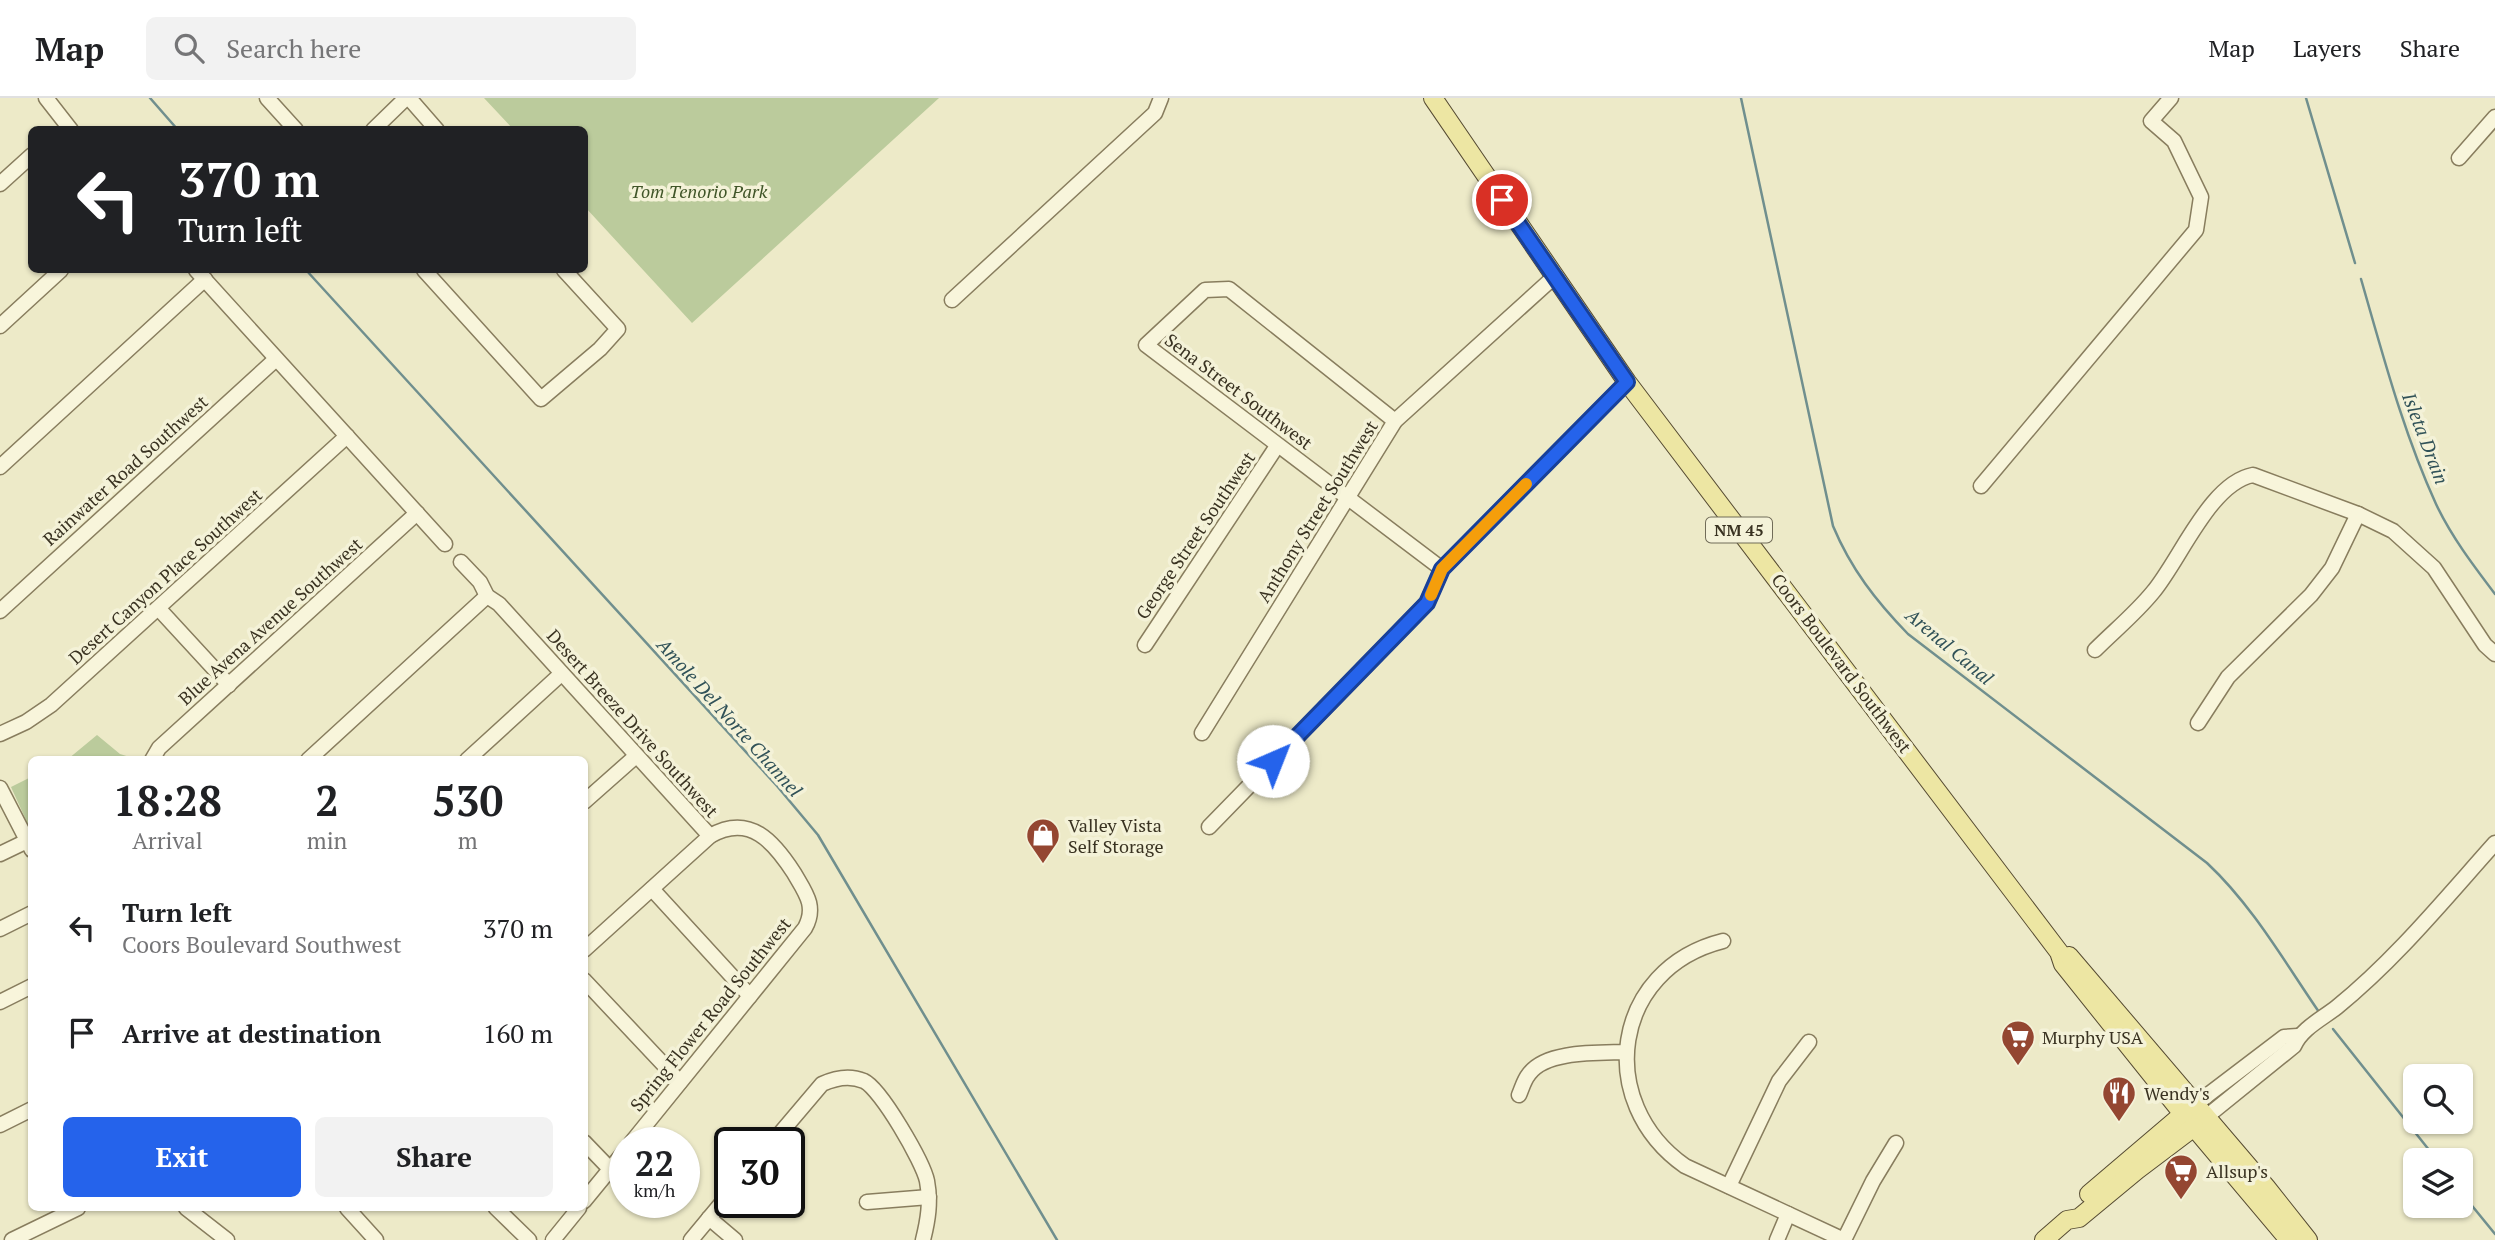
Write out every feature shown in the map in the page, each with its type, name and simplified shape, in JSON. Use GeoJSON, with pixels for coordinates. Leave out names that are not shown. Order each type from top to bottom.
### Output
{"type":"FeatureCollection","features":[{"type":"Feature","properties":{"kind":"main road","name":"Coors Boulevard Southwest"},"geometry":{"type":"LineString","coordinates":[[1433,98],[1627,382],[2059,952],[2063,964],[2308,1240]]}},
{"type":"Feature","properties":{"kind":"main road","name":"Coors Boulevard Southwest"},"geometry":{"type":"LineString","coordinates":[[2195,1115],[2289,1240]]}},
{"type":"Feature","properties":{"kind":"main road"},"geometry":{"type":"LineString","coordinates":[[2044,1240],[2067,1220],[2070,1210],[2195,1115]]}},
{"type":"Feature","properties":{"kind":"street"},"geometry":{"type":"LineString","coordinates":[[46,98],[64,126]]}},
{"type":"Feature","properties":{"kind":"street"},"geometry":{"type":"LineString","coordinates":[[267,98],[292,126]]}},
{"type":"Feature","properties":{"kind":"street"},"geometry":{"type":"LineString","coordinates":[[377,126],[407,98],[434,126]]}},
{"type":"Feature","properties":{"kind":"street"},"geometry":{"type":"LineString","coordinates":[[952,300],[1155,113],[1161,98]]}},
{"type":"Feature","properties":{"kind":"street"},"geometry":{"type":"LineString","coordinates":[[1981,486],[2196,230],[2201,197],[2174,141],[2151,121],[2171,98]]}},
{"type":"Feature","properties":{"kind":"street"},"geometry":{"type":"LineString","coordinates":[[2459,158],[2495,117]]}},
{"type":"Feature","properties":{"kind":"street"},"geometry":{"type":"LineString","coordinates":[[0,184],[28,159]]}},
{"type":"Feature","properties":{"kind":"street"},"geometry":{"type":"LineString","coordinates":[[0,326],[58,273]]}},
{"type":"Feature","properties":{"kind":"street"},"geometry":{"type":"LineString","coordinates":[[427,273],[541,399],[600,349],[618,329],[567,273]]}},
{"type":"Feature","properties":{"kind":"street"},"geometry":{"type":"LineString","coordinates":[[0,467],[201,274],[445,544]]}},
{"type":"Feature","properties":{"kind":"street","name":"Anthony Street Southwest"},"geometry":{"type":"LineString","coordinates":[[1202,733],[1395,421],[1554,277]]}},
{"type":"Feature","properties":{"kind":"street","name":"Sena Street Southwest"},"geometry":{"type":"LineString","coordinates":[[1395,421],[1229,289],[1205,290],[1146,345],[1442,569]]}},
{"type":"Feature","properties":{"kind":"street","name":"Rainwater Road Southwest"},"geometry":{"type":"LineString","coordinates":[[0,611],[276,359]]}},
{"type":"Feature","properties":{"kind":"street"},"geometry":{"type":"LineString","coordinates":[[1209,827],[1427,603],[1442,569],[1627,382]]}},
{"type":"Feature","properties":{"kind":"street","name":"Desert Canyon Place Southwest"},"geometry":{"type":"LineString","coordinates":[[0,734],[51,705],[347,436]]}},
{"type":"Feature","properties":{"kind":"street","name":"George Street Southwest"},"geometry":{"type":"LineString","coordinates":[[1145,645],[1277,446]]}},
{"type":"Feature","properties":{"kind":"street"},"geometry":{"type":"LineString","coordinates":[[2095,650],[2153,592],[2208,509],[2241,477],[2253,475],[2358,514],[2393,531],[2434,568],[2485,645],[2495,654]]}},
{"type":"Feature","properties":{"kind":"street","name":"Blue Avena Avenue Southwest"},"geometry":{"type":"LineString","coordinates":[[154,756],[159,748],[416,513]]}},
{"type":"Feature","properties":{"kind":"street"},"geometry":{"type":"LineString","coordinates":[[2198,723],[2228,677],[2311,595],[2332,568],[2358,514]]}},
{"type":"Feature","properties":{"kind":"street","name":"Desert Breeze Drive Southwest"},"geometry":{"type":"LineString","coordinates":[[461,562],[480,582],[487,596],[499,604],[710,836],[739,828],[763,835],[777,847],[809,897],[811,907]]}},
{"type":"Feature","properties":{"kind":"street"},"geometry":{"type":"LineString","coordinates":[[312,756],[487,596]]}},
{"type":"Feature","properties":{"kind":"street"},"geometry":{"type":"LineString","coordinates":[[159,609],[229,685]]}},
{"type":"Feature","properties":{"kind":"street"},"geometry":{"type":"LineString","coordinates":[[471,756],[561,674]]}},
{"type":"Feature","properties":{"kind":"street"},"geometry":{"type":"LineString","coordinates":[[588,798],[636,756]]}},
{"type":"Feature","properties":{"kind":"street"},"geometry":{"type":"LineString","coordinates":[[0,788],[28,844]]}},
{"type":"Feature","properties":{"kind":"street"},"geometry":{"type":"LineString","coordinates":[[588,946],[710,836]]}},
{"type":"Feature","properties":{"kind":"street"},"geometry":{"type":"LineString","coordinates":[[2195,1115],[2294,1046],[2298,1036],[2337,1007],[2389,961],[2495,843]]}},
{"type":"Feature","properties":{"kind":"street"},"geometry":{"type":"LineString","coordinates":[[0,853],[28,846]]}},
{"type":"Feature","properties":{"kind":"street"},"geometry":{"type":"LineString","coordinates":[[652,889],[750,996]]}},
{"type":"Feature","properties":{"kind":"street","name":"Spring Flower Road Southwest"},"geometry":{"type":"LineString","coordinates":[[644,1127],[804,928],[811,916],[811,907]]}},
{"type":"Feature","properties":{"kind":"street"},"geometry":{"type":"LineString","coordinates":[[0,929],[28,915]]}},
{"type":"Feature","properties":{"kind":"street"},"geometry":{"type":"LineString","coordinates":[[1723,941],[1690,952],[1664,972],[1648,989],[1631,1024],[1626,1052],[1631,1093],[1642,1119],[1655,1139],[1685,1166],[1844,1240],[1873,1181],[1896,1143]]}},
{"type":"Feature","properties":{"kind":"street"},"geometry":{"type":"LineString","coordinates":[[588,984],[681,1082]]}},
{"type":"Feature","properties":{"kind":"street"},"geometry":{"type":"LineString","coordinates":[[0,1002],[28,988]]}},
{"type":"Feature","properties":{"kind":"street"},"geometry":{"type":"LineString","coordinates":[[1729,1186],[1779,1081],[1809,1042]]}},
{"type":"Feature","properties":{"kind":"street"},"geometry":{"type":"LineString","coordinates":[[1519,1095],[1529,1074],[1547,1062],[1585,1053],[1626,1052]]}},
{"type":"Feature","properties":{"kind":"street"},"geometry":{"type":"LineString","coordinates":[[786,1127],[822,1084],[847,1077],[864,1081],[884,1103],[921,1166],[927,1182],[929,1213],[923,1240]]}},
{"type":"Feature","properties":{"kind":"street"},"geometry":{"type":"LineString","coordinates":[[0,1125],[28,1111]]}},
{"type":"Feature","properties":{"kind":"street"},"geometry":{"type":"LineString","coordinates":[[588,1146],[609,1168]]}},
{"type":"Feature","properties":{"kind":"street"},"geometry":{"type":"LineString","coordinates":[[588,1196],[609,1170]]}},
{"type":"Feature","properties":{"kind":"street"},"geometry":{"type":"LineString","coordinates":[[867,1202],[929,1197]]}},
{"type":"Feature","properties":{"kind":"street"},"geometry":{"type":"LineString","coordinates":[[12,1240],[72,1211]]}},
{"type":"Feature","properties":{"kind":"street"},"geometry":{"type":"LineString","coordinates":[[190,1211],[227,1240]]}},
{"type":"Feature","properties":{"kind":"street"},"geometry":{"type":"LineString","coordinates":[[350,1211],[376,1240]]}},
{"type":"Feature","properties":{"kind":"street"},"geometry":{"type":"LineString","coordinates":[[499,1211],[530,1240]]}},
{"type":"Feature","properties":{"kind":"street"},"geometry":{"type":"LineString","coordinates":[[553,1240],[577,1211]]}},
{"type":"Feature","properties":{"kind":"street"},"geometry":{"type":"LineString","coordinates":[[691,1240],[714,1213]]}},
{"type":"Feature","properties":{"kind":"street"},"geometry":{"type":"LineString","coordinates":[[1777,1240],[1788,1214]]}},
{"type":"Feature","properties":{"kind":"street"},"geometry":{"type":"LineString","coordinates":[[709,1219],[735,1240]]}},
{"type":"Feature","properties":{"kind":"green space","name":"Tom Tenorio Park"},"geometry":{"type":"Polygon","coordinates":[[[484,98],[939,98],[692,323],[588,210],[588,126],[510,126],[484,98]]]}},
{"type":"Feature","properties":{"kind":"green space"},"geometry":{"type":"Polygon","coordinates":[[[97,735],[126,756],[72,756],[97,735]]]}},
{"type":"Feature","properties":{"kind":"green space"},"geometry":{"type":"Polygon","coordinates":[[[28,778],[28,824],[11,787],[28,778]]]}},
{"type":"Feature","properties":{"kind":"waterway","name":"Amole Del Norte Channel"},"geometry":{"type":"LineString","coordinates":[[150,98],[174,126]]}},
{"type":"Feature","properties":{"kind":"waterway","name":"Arenal Canal"},"geometry":{"type":"LineString","coordinates":[[1741,98],[1833,526],[1856,570],[1875,597],[1908,634],[2207,863],[2253,915],[2319,1012]]}},
{"type":"Feature","properties":{"kind":"waterway","name":"Isleta Drain"},"geometry":{"type":"LineString","coordinates":[[2306,98],[2355,263]]}},
{"type":"Feature","properties":{"kind":"waterway","name":"Amole Del Norte Channel"},"geometry":{"type":"LineString","coordinates":[[309,273],[777,786],[818,835],[1057,1240]]}},
{"type":"Feature","properties":{"kind":"waterway","name":"Isleta Drain"},"geometry":{"type":"LineString","coordinates":[[2361,279],[2394,393],[2424,477],[2448,527],[2495,594]]}},
{"type":"Feature","properties":{"kind":"waterway","name":"Arenal Canal"},"geometry":{"type":"LineString","coordinates":[[2333,1029],[2427,1148]]}},
{"type":"Feature","properties":{"kind":"waterway","name":"Arenal Canal"},"geometry":{"type":"LineString","coordinates":[[2473,1207],[2495,1234]]}},
{"type":"Feature","properties":{"kind":"slow traffic"},"geometry":{"type":"LineString","coordinates":[[1431,595],[1442,569],[1526,484]]}},
{"type":"Feature","properties":{"kind":"place","name":"Valley Vista Self Storage"},"geometry":{"type":"Point","coordinates":[1043,865]}},
{"type":"Feature","properties":{"kind":"place","name":"Murphy USA"},"geometry":{"type":"Point","coordinates":[2018,1067]}},
{"type":"Feature","properties":{"kind":"place","name":"Wendy's"},"geometry":{"type":"Point","coordinates":[2119,1123]}},
{"type":"Feature","properties":{"kind":"place","name":"Allsup's"},"geometry":{"type":"Point","coordinates":[2181,1201]}},
{"type":"Feature","properties":{"kind":"route"},"geometry":{"type":"LineString","coordinates":[[1273,761],[1427,603],[1442,569],[1627,382],[1502,200]]}}]}
